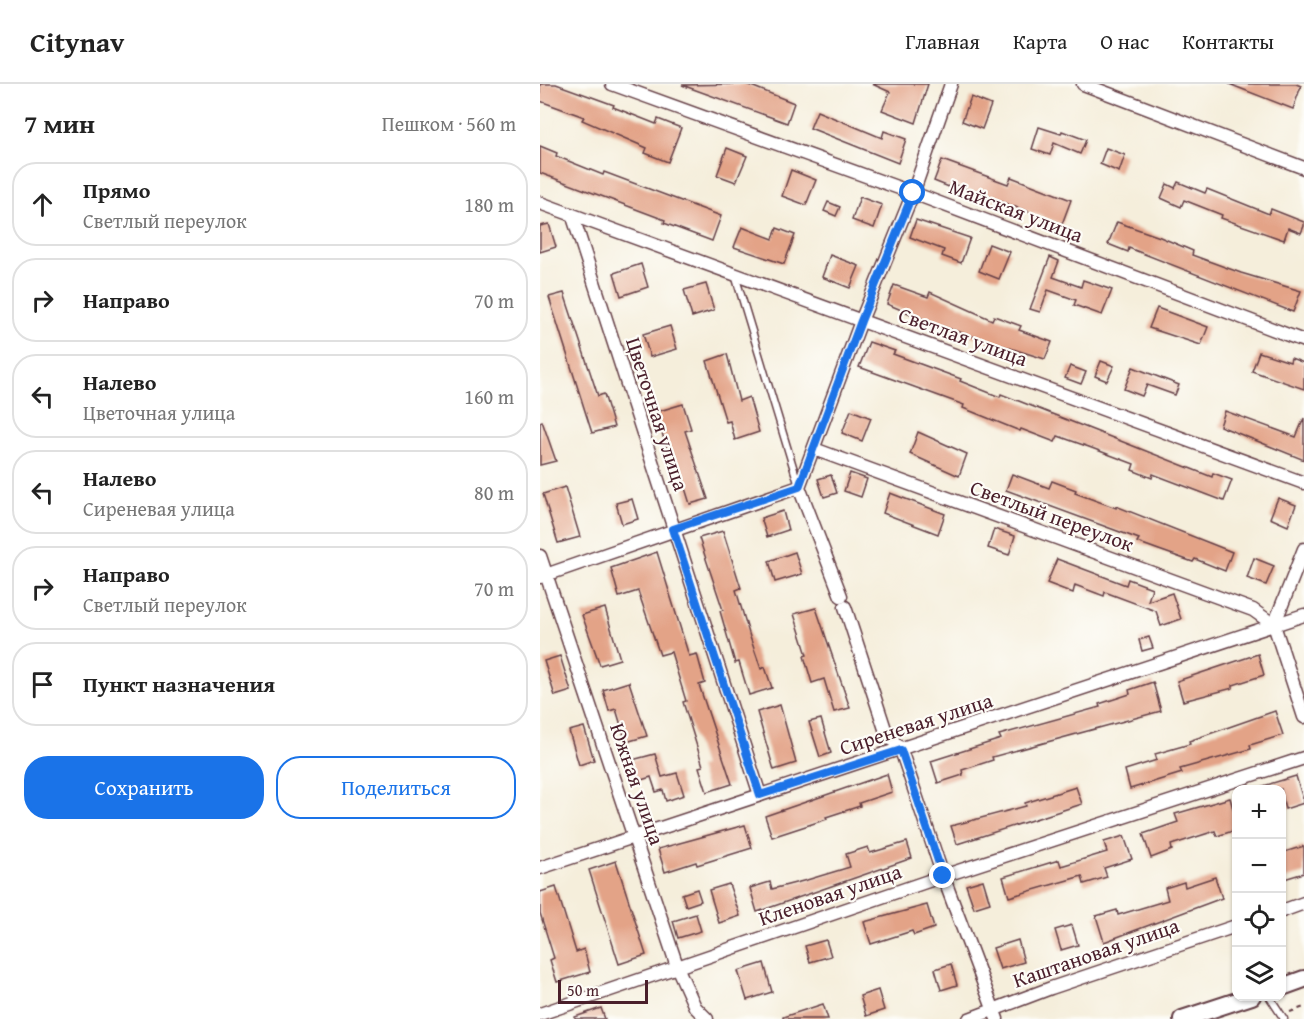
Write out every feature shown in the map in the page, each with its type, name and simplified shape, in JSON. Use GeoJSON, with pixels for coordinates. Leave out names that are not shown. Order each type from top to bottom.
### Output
{"type":"FeatureCollection","features":[{"type":"Feature","properties":{"kind":"main road"},"geometry":{"type":"LineString","coordinates":[[1286,985],[1304,979]]}},
{"type":"Feature","properties":{"kind":"main road"},"geometry":{"type":"LineString","coordinates":[[1182,1019],[1237,1001]]}},
{"type":"Feature","properties":{"kind":"street","name":"Майская улица"},"geometry":{"type":"LineString","coordinates":[[612,84],[913,193],[1304,341]]}},
{"type":"Feature","properties":{"kind":"street"},"geometry":{"type":"LineString","coordinates":[[951,84],[913,193],[861,321],[799,487],[843,601],[886,732],[901,750],[943,876],[994,1014]]}},
{"type":"Feature","properties":{"kind":"street"},"geometry":{"type":"LineString","coordinates":[[1083,84],[1304,168]]}},
{"type":"Feature","properties":{"kind":"street","name":"Светлая улица"},"geometry":{"type":"LineString","coordinates":[[540,203],[1304,483]]}},
{"type":"Feature","properties":{"kind":"street","name":"Цветочная улица"},"geometry":{"type":"LineString","coordinates":[[573,217],[760,795]]}},
{"type":"Feature","properties":{"kind":"street","name":"Светлый переулок"},"geometry":{"type":"LineString","coordinates":[[814,449],[1253,610],[1274,625]]}},
{"type":"Feature","properties":{"kind":"street"},"geometry":{"type":"LineString","coordinates":[[543,576],[799,487]]}},
{"type":"Feature","properties":{"kind":"street"},"geometry":{"type":"LineString","coordinates":[[1304,549],[1274,625],[1304,717]]}},
{"type":"Feature","properties":{"kind":"street","name":"Южная улица"},"geometry":{"type":"LineString","coordinates":[[540,556],[543,576],[635,838],[678,969],[695,1007],[707,1019]]}},
{"type":"Feature","properties":{"kind":"street","name":"Сиреневая улица"},"geometry":{"type":"LineString","coordinates":[[540,868],[1304,615]]}},
{"type":"Feature","properties":{"kind":"street","name":"Кленовая улица"},"geometry":{"type":"LineString","coordinates":[[540,1014],[678,969],[943,876],[1304,758]]}},
{"type":"Feature","properties":{"kind":"street"},"geometry":{"type":"LineString","coordinates":[[1286,908],[1304,903]]}},
{"type":"Feature","properties":{"kind":"street","name":"Каштановая улица"},"geometry":{"type":"LineString","coordinates":[[969,1019],[994,1014],[1232,927]]}},
{"type":"Feature","properties":{"kind":"lane"},"geometry":{"type":"LineString","coordinates":[[735,274],[799,487]]}},
{"type":"Feature","properties":{"kind":"lane"},"geometry":{"type":"LineString","coordinates":[[1272,1001],[1284,1019]]}},
{"type":"Feature","properties":{"kind":"building"},"geometry":{"type":"Polygon","coordinates":[[[540,84],[556,84],[614,105],[613,107],[656,124],[658,119],[681,128],[668,162],[645,153],[647,148],[582,120],[584,117],[540,101],[540,84]]]}},
{"type":"Feature","properties":{"kind":"building"},"geometry":{"type":"Polygon","coordinates":[[[746,84],[794,103],[787,123],[682,85],[746,84]]]}},
{"type":"Feature","properties":{"kind":"building"},"geometry":{"type":"Polygon","coordinates":[[[872,84],[928,84],[916,123],[882,110],[890,92],[872,84]]]}},
{"type":"Feature","properties":{"kind":"building"},"geometry":{"type":"Polygon","coordinates":[[[1229,84],[1296,84],[1301,86],[1293,109],[1229,84]]]}},
{"type":"Feature","properties":{"kind":"building"},"geometry":{"type":"Polygon","coordinates":[[[971,97],[991,105],[982,129],[962,121],[971,97]]]}},
{"type":"Feature","properties":{"kind":"building"},"geometry":{"type":"Polygon","coordinates":[[[817,111],[882,138],[884,131],[906,139],[898,163],[810,128],[817,111]]]}},
{"type":"Feature","properties":{"kind":"building"},"geometry":{"type":"Polygon","coordinates":[[[1039,127],[1061,134],[1062,131],[1086,140],[1080,154],[1054,143],[1050,155],[1032,149],[1039,127]]]}},
{"type":"Feature","properties":{"kind":"building"},"geometry":{"type":"Polygon","coordinates":[[[540,146],[557,153],[556,156],[603,175],[604,172],[721,216],[712,241],[664,223],[665,220],[540,173],[540,146]]]}},
{"type":"Feature","properties":{"kind":"building"},"geometry":{"type":"Polygon","coordinates":[[[727,148],[747,156],[736,182],[717,175],[727,148]]]}},
{"type":"Feature","properties":{"kind":"building"},"geometry":{"type":"Polygon","coordinates":[[[1106,148],[1125,155],[1119,172],[1100,164],[1106,148]]]}},
{"type":"Feature","properties":{"kind":"building"},"geometry":{"type":"Polygon","coordinates":[[[942,160],[1008,184],[1011,177],[1071,200],[1062,224],[955,185],[954,189],[934,181],[942,160]]]}},
{"type":"Feature","properties":{"kind":"building"},"geometry":{"type":"Polygon","coordinates":[[[791,170],[816,180],[806,205],[782,196],[791,170]]]}},
{"type":"Feature","properties":{"kind":"building"},"geometry":{"type":"Polygon","coordinates":[[[1178,182],[1205,193],[1207,189],[1269,214],[1271,209],[1304,222],[1304,226],[1301,233],[1288,228],[1284,240],[1221,218],[1222,215],[1184,200],[1181,207],[1161,198],[1167,184],[1175,188],[1178,182]]]}},
{"type":"Feature","properties":{"kind":"building"},"geometry":{"type":"Polygon","coordinates":[[[860,197],[882,205],[874,228],[852,220],[860,197]]]}},
{"type":"Feature","properties":{"kind":"building"},"geometry":{"type":"Polygon","coordinates":[[[828,202],[840,207],[836,216],[824,211],[828,202]]]}},
{"type":"Feature","properties":{"kind":"building"},"geometry":{"type":"Polygon","coordinates":[[[916,220],[970,238],[961,263],[942,256],[944,250],[910,237],[916,220]]]}},
{"type":"Feature","properties":{"kind":"building"},"geometry":{"type":"Polygon","coordinates":[[[1117,222],[1193,251],[1192,255],[1301,291],[1293,312],[1129,248],[1128,252],[1108,244],[1117,222]]]}},
{"type":"Feature","properties":{"kind":"building"},"geometry":{"type":"Polygon","coordinates":[[[549,224],[556,247],[540,252],[540,226],[549,224]]]}},
{"type":"Feature","properties":{"kind":"building"},"geometry":{"type":"Polygon","coordinates":[[[742,227],[773,239],[777,228],[795,235],[784,264],[734,247],[742,227]]]}},
{"type":"Feature","properties":{"kind":"building"},"geometry":{"type":"Polygon","coordinates":[[[989,244],[1010,252],[999,279],[979,271],[989,244]]]}},
{"type":"Feature","properties":{"kind":"building"},"geometry":{"type":"Polygon","coordinates":[[[830,255],[859,266],[850,288],[822,277],[830,255]]]}},
{"type":"Feature","properties":{"kind":"building"},"geometry":{"type":"Polygon","coordinates":[[[1050,257],[1059,261],[1053,277],[1081,287],[1083,280],[1112,290],[1102,315],[1074,305],[1076,300],[1048,290],[1040,312],[1030,309],[1050,257]]]}},
{"type":"Feature","properties":{"kind":"building"},"geometry":{"type":"Polygon","coordinates":[[[641,264],[648,287],[621,296],[614,273],[641,264]]]}},
{"type":"Feature","properties":{"kind":"building"},"geometry":{"type":"Polygon","coordinates":[[[706,284],[714,310],[692,317],[684,290],[706,284]]]}},
{"type":"Feature","properties":{"kind":"building"},"geometry":{"type":"Polygon","coordinates":[[[894,285],[928,297],[930,292],[992,320],[994,316],[1021,326],[1019,330],[1052,342],[1045,359],[940,326],[887,304],[894,285]]]}},
{"type":"Feature","properties":{"kind":"building"},"geometry":{"type":"Polygon","coordinates":[[[564,293],[598,396],[604,394],[614,427],[592,433],[549,297],[564,293]]]}},
{"type":"Feature","properties":{"kind":"building"},"geometry":{"type":"Polygon","coordinates":[[[1157,308],[1208,327],[1201,345],[1149,328],[1157,308]]]}},
{"type":"Feature","properties":{"kind":"building"},"geometry":{"type":"Polygon","coordinates":[[[670,326],[677,349],[650,357],[643,334],[670,326]]]}},
{"type":"Feature","properties":{"kind":"building"},"geometry":{"type":"Polygon","coordinates":[[[869,342],[1000,397],[1001,394],[1212,477],[1213,473],[1232,480],[1224,501],[1153,474],[1152,478],[1132,470],[1134,464],[1058,436],[1055,442],[1021,429],[1020,431],[963,408],[964,405],[859,367],[869,342]]]}},
{"type":"Feature","properties":{"kind":"building"},"geometry":{"type":"Polygon","coordinates":[[[1259,352],[1290,362],[1291,358],[1304,363],[1304,389],[1252,371],[1259,352]]]}},
{"type":"Feature","properties":{"kind":"building"},"geometry":{"type":"Polygon","coordinates":[[[727,354],[739,401],[749,397],[759,432],[735,440],[730,421],[726,422],[707,361],[727,354]]]}},
{"type":"Feature","properties":{"kind":"building"},"geometry":{"type":"Polygon","coordinates":[[[1101,361],[1114,366],[1107,381],[1095,376],[1101,361]]]}},
{"type":"Feature","properties":{"kind":"building"},"geometry":{"type":"Polygon","coordinates":[[[1070,366],[1086,372],[1081,384],[1065,378],[1070,366]]]}},
{"type":"Feature","properties":{"kind":"building"},"geometry":{"type":"Polygon","coordinates":[[[1133,367],[1179,385],[1175,395],[1147,385],[1142,396],[1124,389],[1133,367]]]}},
{"type":"Feature","properties":{"kind":"building"},"geometry":{"type":"Polygon","coordinates":[[[683,404],[691,429],[685,431],[708,499],[690,504],[680,472],[674,474],[656,412],[683,404]]]}},
{"type":"Feature","properties":{"kind":"building"},"geometry":{"type":"Polygon","coordinates":[[[851,410],[871,418],[862,441],[842,433],[851,410]]]}},
{"type":"Feature","properties":{"kind":"building"},"geometry":{"type":"Polygon","coordinates":[[[1225,411],[1296,437],[1304,418],[1304,460],[1220,426],[1225,411]]]}},
{"type":"Feature","properties":{"kind":"building"},"geometry":{"type":"Polygon","coordinates":[[[542,421],[556,461],[540,465],[540,422],[542,421]]]}},
{"type":"Feature","properties":{"kind":"building"},"geometry":{"type":"Polygon","coordinates":[[[918,432],[967,454],[959,476],[910,454],[918,432]]]}},
{"type":"Feature","properties":{"kind":"building"},"geometry":{"type":"Polygon","coordinates":[[[850,473],[867,479],[861,497],[844,491],[850,473]]]}},
{"type":"Feature","properties":{"kind":"building"},"geometry":{"type":"Polygon","coordinates":[[[1012,474],[1049,488],[1052,481],[1076,490],[1075,493],[1116,508],[1116,506],[1232,552],[1225,571],[1195,559],[1193,562],[1137,542],[1139,539],[1006,490],[1012,474]]]}},
{"type":"Feature","properties":{"kind":"building"},"geometry":{"type":"Polygon","coordinates":[[[831,475],[837,493],[824,497],[818,479],[831,475]]]}},
{"type":"Feature","properties":{"kind":"building"},"geometry":{"type":"Polygon","coordinates":[[[565,487],[580,537],[558,543],[543,494],[565,487]]]}},
{"type":"Feature","properties":{"kind":"building"},"geometry":{"type":"Polygon","coordinates":[[[890,493],[945,514],[938,534],[883,513],[890,493]]]}},
{"type":"Feature","properties":{"kind":"building"},"geometry":{"type":"Polygon","coordinates":[[[1278,498],[1296,505],[1288,526],[1270,518],[1278,498]]]}},
{"type":"Feature","properties":{"kind":"building"},"geometry":{"type":"Polygon","coordinates":[[[632,499],[638,519],[622,524],[616,503],[632,499]]]}},
{"type":"Feature","properties":{"kind":"building"},"geometry":{"type":"Polygon","coordinates":[[[783,511],[788,530],[767,537],[761,518],[783,511]]]}},
{"type":"Feature","properties":{"kind":"building"},"geometry":{"type":"Polygon","coordinates":[[[994,529],[1015,536],[1009,555],[988,548],[994,529]]]}},
{"type":"Feature","properties":{"kind":"building"},"geometry":{"type":"Polygon","coordinates":[[[723,531],[741,588],[736,590],[750,637],[761,669],[765,667],[772,688],[749,695],[739,662],[735,663],[720,611],[723,610],[699,538],[723,531]]]}},
{"type":"Feature","properties":{"kind":"building"},"geometry":{"type":"Polygon","coordinates":[[[657,552],[689,656],[697,654],[705,683],[699,685],[732,784],[707,792],[699,767],[703,766],[683,702],[686,701],[671,652],[660,655],[638,591],[619,597],[611,568],[657,552]]]}},
{"type":"Feature","properties":{"kind":"building"},"geometry":{"type":"Polygon","coordinates":[[[795,552],[802,574],[775,582],[769,561],[795,552]]]}},
{"type":"Feature","properties":{"kind":"building"},"geometry":{"type":"Polygon","coordinates":[[[1254,558],[1274,566],[1266,585],[1247,578],[1254,558]]]}},
{"type":"Feature","properties":{"kind":"building"},"geometry":{"type":"Polygon","coordinates":[[[1057,559],[1126,585],[1128,579],[1152,588],[1148,601],[1172,593],[1181,619],[1161,626],[1156,611],[1105,592],[1104,596],[1075,585],[1073,593],[1047,583],[1057,559]]]}},
{"type":"Feature","properties":{"kind":"building"},"geometry":{"type":"Polygon","coordinates":[[[605,608],[620,659],[600,665],[582,615],[605,608]]]}},
{"type":"Feature","properties":{"kind":"building"},"geometry":{"type":"Polygon","coordinates":[[[816,608],[850,708],[834,712],[824,679],[812,683],[804,656],[807,655],[794,614],[816,608]]]}},
{"type":"Feature","properties":{"kind":"building"},"geometry":{"type":"Polygon","coordinates":[[[1149,637],[1153,648],[1142,651],[1139,640],[1149,637]]]}},
{"type":"Feature","properties":{"kind":"building"},"geometry":{"type":"Polygon","coordinates":[[[1258,654],[1264,675],[1233,685],[1233,688],[1183,701],[1177,681],[1258,654]]]}},
{"type":"Feature","properties":{"kind":"building"},"geometry":{"type":"Polygon","coordinates":[[[560,656],[571,691],[555,696],[544,661],[560,656]]]}},
{"type":"Feature","properties":{"kind":"building"},"geometry":{"type":"Polygon","coordinates":[[[629,682],[647,736],[626,742],[616,709],[609,711],[603,690],[629,682]]]}},
{"type":"Feature","properties":{"kind":"building"},"geometry":{"type":"Polygon","coordinates":[[[1153,682],[1161,711],[992,757],[993,760],[962,770],[963,775],[938,783],[931,761],[1001,739],[999,735],[1100,707],[1099,704],[1130,694],[1129,690],[1153,682]]]}},
{"type":"Feature","properties":{"kind":"building"},"geometry":{"type":"Polygon","coordinates":[[[780,705],[796,763],[774,770],[757,712],[780,705]]]}},
{"type":"Feature","properties":{"kind":"building"},"geometry":{"type":"Polygon","coordinates":[[[1275,711],[1283,735],[1250,745],[1251,749],[1180,769],[1182,773],[1130,789],[1125,770],[1157,760],[1155,754],[1190,744],[1189,741],[1275,711]]]}},
{"type":"Feature","properties":{"kind":"building"},"geometry":{"type":"Polygon","coordinates":[[[821,719],[831,753],[820,757],[809,722],[821,719]]]}},
{"type":"Feature","properties":{"kind":"building"},"geometry":{"type":"Polygon","coordinates":[[[584,727],[594,760],[579,765],[569,731],[584,727]]]}},
{"type":"Feature","properties":{"kind":"building"},"geometry":{"type":"Polygon","coordinates":[[[655,754],[662,777],[677,773],[684,795],[666,801],[663,790],[656,792],[651,777],[638,781],[632,760],[655,754]]]}},
{"type":"Feature","properties":{"kind":"building"},"geometry":{"type":"Polygon","coordinates":[[[887,774],[892,792],[859,803],[860,806],[826,817],[827,819],[772,837],[765,816],[887,774]]]}},
{"type":"Feature","properties":{"kind":"building"},"geometry":{"type":"Polygon","coordinates":[[[1296,776],[1304,803],[1286,809],[1286,785],[1267,785],[1296,776]]]}},
{"type":"Feature","properties":{"kind":"building"},"geometry":{"type":"Polygon","coordinates":[[[1076,787],[1082,804],[957,844],[951,826],[1026,806],[1025,803],[1076,787]]]}},
{"type":"Feature","properties":{"kind":"building"},"geometry":{"type":"Polygon","coordinates":[[[1230,798],[1232,831],[1217,836],[1215,831],[1171,845],[1172,850],[1151,858],[1143,834],[1178,822],[1175,814],[1230,798]]]}},
{"type":"Feature","properties":{"kind":"building"},"geometry":{"type":"Polygon","coordinates":[[[745,825],[752,848],[665,872],[658,849],[745,825]]]}},
{"type":"Feature","properties":{"kind":"building"},"geometry":{"type":"Polygon","coordinates":[[[1124,836],[1132,859],[1104,868],[1107,877],[1084,884],[1082,876],[1009,897],[1003,877],[1059,860],[1061,866],[1107,852],[1104,842],[1124,836]]]}},
{"type":"Feature","properties":{"kind":"building"},"geometry":{"type":"Polygon","coordinates":[[[907,842],[912,858],[757,912],[750,888],[770,882],[772,889],[807,880],[850,867],[846,854],[868,847],[870,853],[907,842]]]}},
{"type":"Feature","properties":{"kind":"building"},"geometry":{"type":"Polygon","coordinates":[[[1304,846],[1304,873],[1286,878],[1286,851],[1304,846]]]}},
{"type":"Feature","properties":{"kind":"building"},"geometry":{"type":"Polygon","coordinates":[[[616,861],[646,955],[619,964],[589,870],[616,861]]]}},
{"type":"Feature","properties":{"kind":"building"},"geometry":{"type":"Polygon","coordinates":[[[1215,877],[1222,898],[1104,942],[1096,916],[1117,910],[1118,915],[1168,900],[1165,888],[1184,882],[1185,887],[1215,877]]]}},
{"type":"Feature","properties":{"kind":"building"},"geometry":{"type":"Polygon","coordinates":[[[983,880],[990,903],[974,908],[966,885],[983,880]]]}},
{"type":"Feature","properties":{"kind":"building"},"geometry":{"type":"Polygon","coordinates":[[[729,884],[740,916],[719,923],[709,890],[729,884]]]}},
{"type":"Feature","properties":{"kind":"building"},"geometry":{"type":"Polygon","coordinates":[[[556,887],[576,952],[584,949],[590,972],[557,982],[550,960],[554,958],[540,913],[540,892],[556,887]]]}},
{"type":"Feature","properties":{"kind":"building"},"geometry":{"type":"Polygon","coordinates":[[[697,889],[701,901],[686,906],[682,894],[697,889]]]}},
{"type":"Feature","properties":{"kind":"building"},"geometry":{"type":"Polygon","coordinates":[[[927,905],[934,928],[914,935],[912,931],[871,944],[864,922],[927,905]]]}},
{"type":"Feature","properties":{"kind":"building"},"geometry":{"type":"Polygon","coordinates":[[[696,914],[701,931],[678,938],[673,921],[696,914]]]}},
{"type":"Feature","properties":{"kind":"building"},"geometry":{"type":"Polygon","coordinates":[[[1072,925],[1078,945],[1061,950],[1055,930],[1072,925]]]}},
{"type":"Feature","properties":{"kind":"building"},"geometry":{"type":"Polygon","coordinates":[[[826,940],[831,956],[810,962],[805,946],[826,940]]]}},
{"type":"Feature","properties":{"kind":"building"},"geometry":{"type":"Polygon","coordinates":[[[1018,940],[1024,962],[1000,969],[993,948],[1018,940]]]}},
{"type":"Feature","properties":{"kind":"building"},"geometry":{"type":"Polygon","coordinates":[[[764,963],[772,992],[747,1000],[738,971],[764,963]]]}},
{"type":"Feature","properties":{"kind":"building"},"geometry":{"type":"Polygon","coordinates":[[[951,964],[957,985],[941,990],[935,969],[951,964]]]}},
{"type":"Feature","properties":{"kind":"building"},"geometry":{"type":"Polygon","coordinates":[[[878,990],[884,1010],[866,1016],[860,996],[878,990]]]}},
{"type":"Feature","properties":{"kind":"building"},"geometry":{"type":"Polygon","coordinates":[[[823,1004],[828,1019],[783,1019],[783,1017],[823,1004]]]}},
{"type":"Feature","properties":{"kind":"building"},"geometry":{"type":"Polygon","coordinates":[[[601,1008],[605,1019],[575,1019],[575,1017],[601,1008]]]}},
{"type":"Feature","properties":{"kind":"route"},"geometry":{"type":"LineString","coordinates":[[913,193],[861,321],[799,487],[673,529],[760,795],[901,750],[943,876]]}}]}
